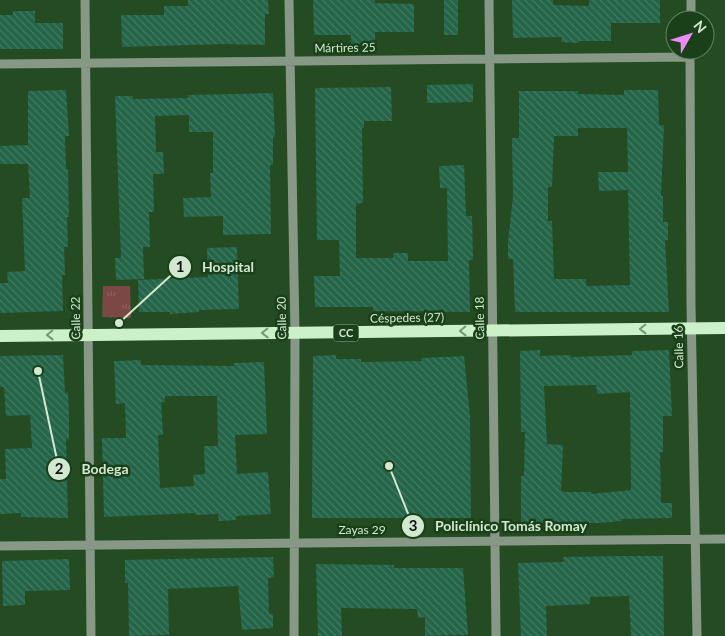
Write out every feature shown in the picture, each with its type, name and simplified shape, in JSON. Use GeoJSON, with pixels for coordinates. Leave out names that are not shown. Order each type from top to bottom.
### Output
{"type":"FeatureCollection","features":[{"type":"Feature","properties":{"kind":"main road","name":"Céspedes (27)"},"geometry":{"type":"LineString","coordinates":[[0,336],[725,328]]}},
{"type":"Feature","properties":{"kind":"street","name":"Calle 22"},"geometry":{"type":"LineString","coordinates":[[84,0],[91,636]]}},
{"type":"Feature","properties":{"kind":"street","name":"Calle 20"},"geometry":{"type":"LineString","coordinates":[[289,0],[295,333],[294,636]]}},
{"type":"Feature","properties":{"kind":"street","name":"Calle 18"},"geometry":{"type":"LineString","coordinates":[[489,0],[496,636]]}},
{"type":"Feature","properties":{"kind":"street","name":"Mártires 25"},"geometry":{"type":"LineString","coordinates":[[0,64],[490,59],[665,54]]}},
{"type":"Feature","properties":{"kind":"street","name":"Calle 16"},"geometry":{"type":"LineString","coordinates":[[690,60],[697,636]]}},
{"type":"Feature","properties":{"kind":"street","name":"Zayas 29"},"geometry":{"type":"LineString","coordinates":[[0,546],[725,539]]}},
{"type":"Feature","properties":{"kind":"green space"},"geometry":{"type":"Polygon","coordinates":[[[103,286],[130,286],[131,318],[102,317],[103,286]]]}},
{"type":"Feature","properties":{"kind":"building"},"geometry":{"type":"Polygon","coordinates":[[[188,0],[268,0],[269,14],[265,14],[265,45],[225,44],[122,47],[121,15],[164,15],[164,6],[188,6],[188,0]]]}},
{"type":"Feature","properties":{"kind":"building"},"geometry":{"type":"Polygon","coordinates":[[[313,0],[375,0],[375,3],[414,4],[414,32],[375,32],[375,44],[351,44],[351,35],[314,35],[313,0]]]}},
{"type":"Feature","properties":{"kind":"building"},"geometry":{"type":"Polygon","coordinates":[[[444,0],[458,0],[458,35],[444,35],[444,0]]]}},
{"type":"Feature","properties":{"kind":"building"},"geometry":{"type":"Polygon","coordinates":[[[512,0],[553,0],[553,5],[589,6],[589,0],[660,0],[660,23],[611,23],[611,41],[579,41],[579,43],[561,42],[562,37],[513,38],[512,0]]]}},
{"type":"Feature","properties":{"kind":"building"},"geometry":{"type":"Polygon","coordinates":[[[13,11],[35,11],[35,23],[63,23],[63,49],[0,49],[0,15],[13,15],[13,11]]]}},
{"type":"Feature","properties":{"kind":"building"},"geometry":{"type":"Polygon","coordinates":[[[473,84],[473,102],[427,103],[427,85],[473,84]]]}},
{"type":"Feature","properties":{"kind":"building"},"geometry":{"type":"Polygon","coordinates":[[[391,87],[392,121],[364,121],[364,128],[362,128],[363,203],[356,204],[356,258],[393,258],[393,253],[408,253],[408,261],[448,261],[447,188],[440,188],[439,166],[464,165],[466,216],[472,216],[473,260],[469,260],[470,312],[373,311],[373,307],[315,307],[314,276],[340,276],[339,240],[317,240],[315,88],[391,87]]]}},
{"type":"Feature","properties":{"kind":"building"},"geometry":{"type":"Polygon","coordinates":[[[66,90],[69,136],[65,136],[69,217],[67,217],[68,247],[64,247],[65,275],[62,275],[63,311],[0,313],[0,283],[8,283],[7,272],[25,271],[22,198],[30,198],[28,164],[0,164],[0,146],[28,145],[28,91],[66,90]]]}},
{"type":"Feature","properties":{"kind":"building"},"geometry":{"type":"Polygon","coordinates":[[[624,90],[658,90],[659,125],[664,125],[661,196],[663,196],[663,222],[668,222],[668,240],[665,240],[669,312],[515,312],[513,259],[508,259],[508,242],[513,197],[512,138],[519,138],[519,91],[578,91],[578,94],[624,95],[624,90]],[[578,128],[578,136],[554,136],[552,187],[548,187],[548,221],[552,221],[554,279],[586,279],[586,286],[630,285],[628,190],[599,191],[598,172],[628,172],[627,128],[578,128]]]}},
{"type":"Feature","properties":{"kind":"building"},"geometry":{"type":"Polygon","coordinates":[[[273,93],[275,137],[273,137],[273,165],[270,165],[271,234],[223,235],[223,216],[184,217],[183,198],[211,197],[210,173],[213,173],[213,132],[189,132],[189,115],[155,116],[156,152],[163,152],[164,174],[153,174],[154,212],[149,212],[150,247],[143,247],[144,279],[116,280],[115,258],[121,258],[115,96],[133,96],[133,99],[188,98],[188,95],[273,93]]]}},
{"type":"Feature","properties":{"kind":"building"},"geometry":{"type":"Polygon","coordinates":[[[237,247],[239,309],[199,310],[199,312],[170,314],[170,312],[139,312],[138,280],[208,277],[207,248],[237,247]]]}},
{"type":"Feature","properties":{"kind":"building"},"geometry":{"type":"Polygon","coordinates":[[[540,350],[540,356],[571,355],[571,357],[632,355],[632,351],[669,350],[672,416],[663,416],[663,452],[660,452],[661,503],[672,503],[672,518],[622,519],[622,521],[598,523],[521,523],[521,476],[524,476],[525,432],[521,432],[520,351],[540,350]],[[596,385],[544,386],[547,444],[563,445],[561,491],[591,492],[591,494],[631,490],[630,392],[597,394],[596,385]]]}},
{"type":"Feature","properties":{"kind":"building"},"geometry":{"type":"Polygon","coordinates":[[[63,355],[65,393],[68,392],[69,413],[69,439],[66,439],[68,518],[21,517],[21,513],[0,514],[0,479],[6,479],[5,449],[32,448],[30,415],[6,416],[4,387],[0,387],[0,356],[63,355]]]}},
{"type":"Feature","properties":{"kind":"building"},"geometry":{"type":"Polygon","coordinates":[[[336,355],[336,359],[361,359],[361,362],[422,361],[421,358],[464,356],[470,416],[471,518],[312,518],[313,356],[336,355]]]}},
{"type":"Feature","properties":{"kind":"building"},"geometry":{"type":"Polygon","coordinates":[[[141,360],[141,365],[234,366],[234,363],[264,362],[267,434],[235,435],[237,474],[268,472],[271,514],[236,516],[236,520],[219,521],[218,514],[196,515],[195,513],[104,517],[102,438],[126,438],[125,403],[116,404],[114,361],[141,360]],[[165,396],[165,402],[161,402],[163,435],[158,435],[160,488],[194,486],[193,475],[205,474],[204,446],[218,446],[217,396],[165,396]]]}},
{"type":"Feature","properties":{"kind":"building"},"geometry":{"type":"Polygon","coordinates":[[[663,556],[664,636],[631,636],[629,596],[590,597],[590,604],[546,606],[547,636],[521,636],[518,563],[564,562],[563,557],[663,556]]]}},
{"type":"Feature","properties":{"kind":"building"},"geometry":{"type":"Polygon","coordinates":[[[273,557],[274,577],[268,578],[269,614],[273,614],[273,628],[242,630],[238,586],[168,589],[169,635],[129,636],[128,583],[125,583],[125,560],[273,557]]]}},
{"type":"Feature","properties":{"kind":"building"},"geometry":{"type":"Polygon","coordinates":[[[69,559],[70,590],[25,591],[25,605],[3,606],[2,561],[69,559]]]}},
{"type":"Feature","properties":{"kind":"building"},"geometry":{"type":"Polygon","coordinates":[[[316,564],[394,565],[394,568],[463,568],[468,635],[425,636],[425,617],[418,618],[417,609],[341,608],[342,636],[318,636],[316,564]]]}},
{"type":"Feature","properties":{"kind":"place","name":"Hospital"},"geometry":{"type":"Point","coordinates":[119,323]}},
{"type":"Feature","properties":{"kind":"place","name":"Bodega"},"geometry":{"type":"Point","coordinates":[38,371]}},
{"type":"Feature","properties":{"kind":"place","name":"Policlínico Tomás Romay"},"geometry":{"type":"Point","coordinates":[389,466]}}]}
